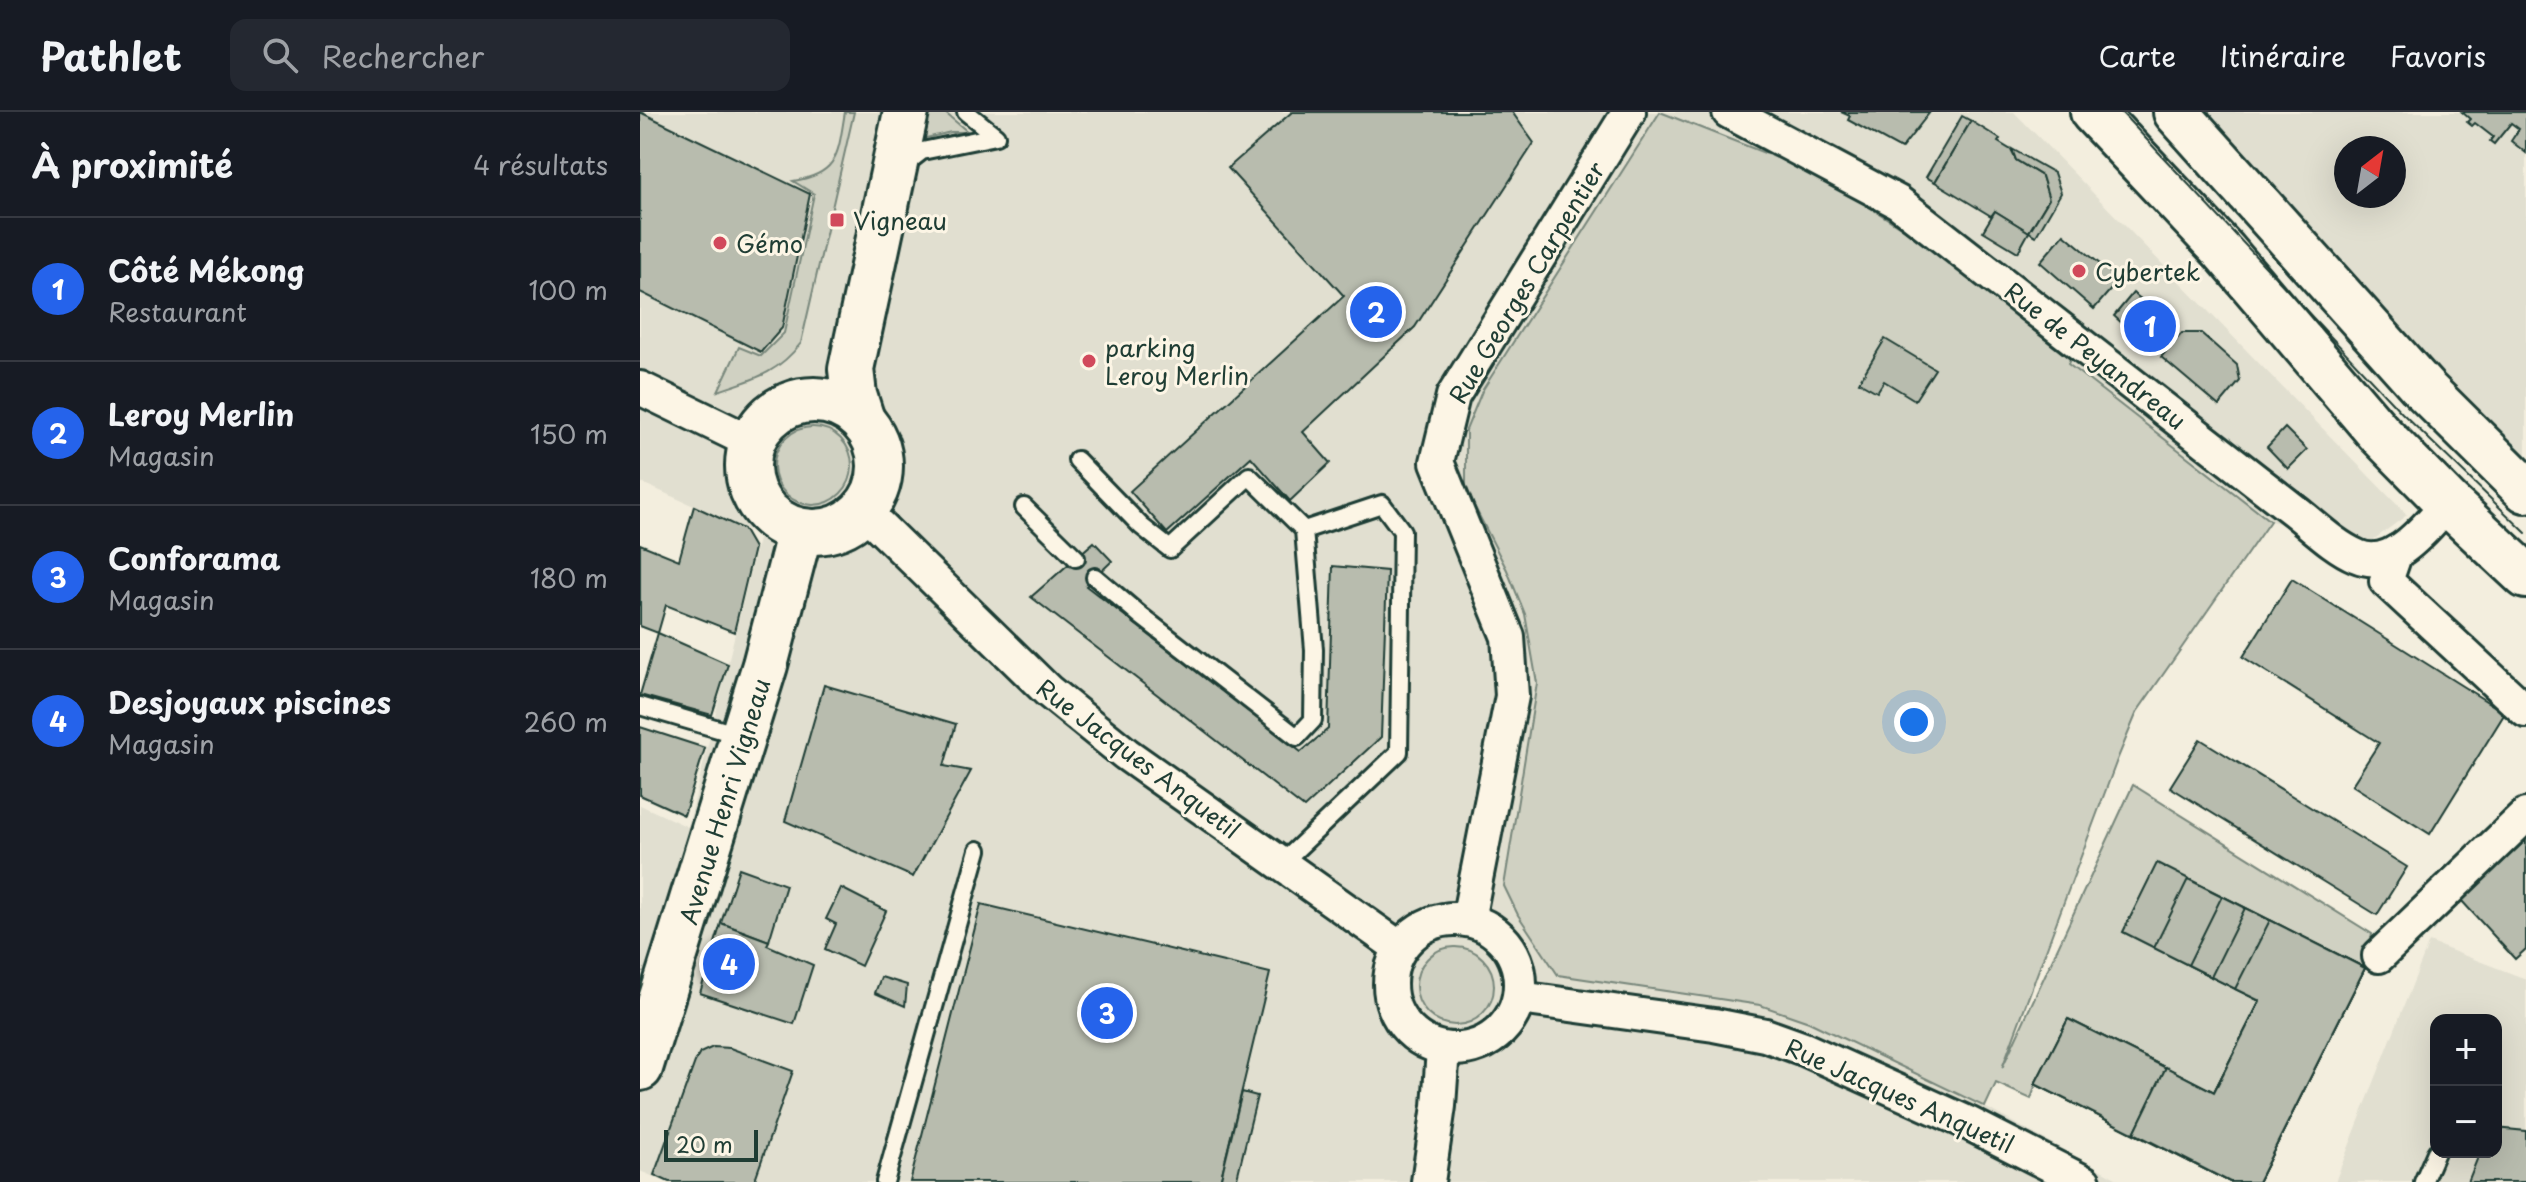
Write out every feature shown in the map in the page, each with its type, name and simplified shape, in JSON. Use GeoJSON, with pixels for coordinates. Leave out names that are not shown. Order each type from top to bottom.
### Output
{"type":"FeatureCollection","features":[{"type":"Feature","properties":{"kind":"street"},"geometry":{"type":"LineString","coordinates":[[883,112],[830,357],[816,381],[793,403],[775,412],[761,425],[751,442],[747,465],[750,487],[761,508],[778,523],[800,531],[817,533],[835,530],[851,522],[864,511],[875,494],[880,475],[880,455],[873,436],[862,420],[854,395],[851,369],[906,112]]}},
{"type":"Feature","properties":{"kind":"street","name":"Rue Georges Carpentier"},"geometry":{"type":"LineString","coordinates":[[1468,920],[1512,696],[1508,637],[1437,462],[1453,396],[1629,112]]}},
{"type":"Feature","properties":{"kind":"street","name":"Rue de Peyandreau"},"geometry":{"type":"LineString","coordinates":[[1729,112],[1898,202],[2357,556],[2372,560],[2396,552]]}},
{"type":"Feature","properties":{"kind":"street"},"geometry":{"type":"LineString","coordinates":[[2093,112],[2250,280],[2370,424],[2526,576]]}},
{"type":"Feature","properties":{"kind":"street"},"geometry":{"type":"LineString","coordinates":[[2176,112],[2425,390],[2526,490]]}},
{"type":"Feature","properties":{"kind":"street"},"geometry":{"type":"LineString","coordinates":[[640,388],[751,442]]}},
{"type":"Feature","properties":{"kind":"street"},"geometry":{"type":"LineString","coordinates":[[793,403],[812,400],[830,402],[862,420]]}},
{"type":"Feature","properties":{"kind":"street"},"geometry":{"type":"LineString","coordinates":[[2448,503],[2423,531],[2396,552],[2386,581],[2526,711]]}},
{"type":"Feature","properties":{"kind":"street","name":"Rue Jacques Anquetil"},"geometry":{"type":"LineString","coordinates":[[864,511],[1048,691],[1126,754],[1400,948]]}},
{"type":"Feature","properties":{"kind":"street","name":"Avenue Henri Vigneau"},"geometry":{"type":"LineString","coordinates":[[640,1068],[765,665],[800,531]]}},
{"type":"Feature","properties":{"kind":"street"},"geometry":{"type":"LineString","coordinates":[[2379,956],[2526,815]]}},
{"type":"Feature","properties":{"kind":"street"},"geometry":{"type":"LineString","coordinates":[[1445,919],[1468,920],[1484,925],[1503,940],[1516,960],[1520,974],[1520,998],[1511,1020],[1497,1035],[1478,1047],[1443,1049],[1420,1040],[1403,1026],[1389,992],[1390,969],[1400,948],[1421,927],[1445,919]]}},
{"type":"Feature","properties":{"kind":"street","name":"Rue Jacques Anquetil"},"geometry":{"type":"LineString","coordinates":[[1520,998],[1765,1035],[1804,1049],[1968,1123],[2084,1182]]}},
{"type":"Feature","properties":{"kind":"street"},"geometry":{"type":"LineString","coordinates":[[1428,1182],[1439,1106],[1443,1049]]}},
{"type":"Feature","properties":{"kind":"lane"},"geometry":{"type":"LineString","coordinates":[[894,173],[922,151],[996,136],[966,112]]}},
{"type":"Feature","properties":{"kind":"lane"},"geometry":{"type":"LineString","coordinates":[[1077,460],[1141,526],[1170,549],[1249,476],[1304,530],[1314,650],[1313,720],[1297,737],[1095,577]]}},
{"type":"Feature","properties":{"kind":"lane"},"geometry":{"type":"LineString","coordinates":[[1281,864],[1399,752],[1402,531],[1382,504],[1304,530]]}},
{"type":"Feature","properties":{"kind":"lane"},"geometry":{"type":"LineString","coordinates":[[1024,507],[1076,558]]}},
{"type":"Feature","properties":{"kind":"lane"},"geometry":{"type":"LineString","coordinates":[[640,706],[743,737]]}},
{"type":"Feature","properties":{"kind":"lane"},"geometry":{"type":"LineString","coordinates":[[885,1182],[978,850]]}},
{"type":"Feature","properties":{"kind":"lane"},"geometry":{"type":"LineString","coordinates":[[2423,1182],[2433,1158]]}},
{"type":"Feature","properties":{"kind":"shaded area"},"geometry":{"type":"Polygon","coordinates":[[[640,112],[2014,112],[2407,515],[2369,543],[2270,521],[2137,712],[1984,1083],[1985,1107],[2123,1182],[666,1182],[640,1171],[640,805],[688,827],[759,535],[640,482],[640,112]]]}},
{"type":"Feature","properties":{"kind":"shaded area"},"geometry":{"type":"Polygon","coordinates":[[[845,112],[854,112],[801,343],[774,369],[718,391],[739,347],[761,356],[784,333],[814,194],[793,181],[808,178],[828,167],[838,150],[845,112]]]}},
{"type":"Feature","properties":{"kind":"shaded area"},"geometry":{"type":"Polygon","coordinates":[[[929,112],[944,112],[968,132],[951,132],[922,139],[929,112]]]}},
{"type":"Feature","properties":{"kind":"shaded area"},"geometry":{"type":"Polygon","coordinates":[[[1660,112],[1780,159],[1849,194],[1919,239],[2070,359],[2068,364],[2270,521],[2137,712],[2002,1068],[2133,785],[2372,934],[2365,968],[2157,864],[2123,932],[2260,1001],[2214,1092],[2069,1019],[2031,1099],[1996,1083],[1985,1107],[1809,1022],[1760,1005],[1558,975],[1518,915],[1504,886],[1537,683],[1525,614],[1507,570],[1466,490],[1466,430],[1482,391],[1660,112]]]}},
{"type":"Feature","properties":{"kind":"shaded area"},"geometry":{"type":"Polygon","coordinates":[[[2204,112],[2526,112],[2526,461],[2349,273],[2204,112]]]}},
{"type":"Feature","properties":{"kind":"shaded area"},"geometry":{"type":"Polygon","coordinates":[[[813,427],[828,430],[841,438],[849,451],[852,466],[849,481],[841,494],[828,502],[813,505],[798,502],[785,494],[777,481],[774,466],[777,451],[785,438],[798,430],[813,427]]]}},
{"type":"Feature","properties":{"kind":"shaded area"},"geometry":{"type":"Polygon","coordinates":[[[2429,942],[2526,979],[2526,1182],[2335,1182],[2429,942]]]}},
{"type":"Feature","properties":{"kind":"shaded area"},"geometry":{"type":"Polygon","coordinates":[[[1455,947],[1470,950],[1483,958],[1491,971],[1494,986],[1491,1001],[1483,1014],[1470,1022],[1455,1025],[1440,1022],[1427,1014],[1419,1001],[1416,986],[1419,971],[1427,958],[1440,950],[1455,947]]]}},
{"type":"Feature","properties":{"kind":"building","name":"Gémo"},"geometry":{"type":"Polygon","coordinates":[[[640,112],[810,194],[782,328],[761,352],[640,292],[640,112]]]}},
{"type":"Feature","properties":{"kind":"building"},"geometry":{"type":"Polygon","coordinates":[[[1292,112],[1512,112],[1534,143],[1415,327],[1303,432],[1330,463],[1290,501],[1251,457],[1167,533],[1130,491],[1344,296],[1228,168],[1292,112]]]}},
{"type":"Feature","properties":{"kind":"building"},"geometry":{"type":"Polygon","coordinates":[[[1841,112],[1930,112],[1901,149],[1848,120],[1850,116],[1841,112]]]}},
{"type":"Feature","properties":{"kind":"building"},"geometry":{"type":"Polygon","coordinates":[[[2462,112],[2526,112],[2526,153],[2511,141],[2519,129],[2511,123],[2494,144],[2490,141],[2493,137],[2475,123],[2472,126],[2467,122],[2470,119],[2462,112]]]}},
{"type":"Feature","properties":{"kind":"building"},"geometry":{"type":"Polygon","coordinates":[[[1962,116],[1971,121],[1935,182],[1926,177],[1962,116]]]}},
{"type":"Feature","properties":{"kind":"building"},"geometry":{"type":"Polygon","coordinates":[[[1971,121],[2000,139],[1998,142],[2011,150],[2016,160],[2042,176],[2049,199],[2029,232],[1995,211],[1991,216],[1935,182],[1971,121]]]}},
{"type":"Feature","properties":{"kind":"building"},"geometry":{"type":"Polygon","coordinates":[[[2012,149],[2054,173],[2061,193],[2036,236],[2029,232],[2049,199],[2042,176],[2016,160],[2012,149]]]}},
{"type":"Feature","properties":{"kind":"building"},"geometry":{"type":"Polygon","coordinates":[[[1995,211],[2029,232],[2018,252],[1983,231],[1995,211]]]}},
{"type":"Feature","properties":{"kind":"building","name":"Cybertek"},"geometry":{"type":"Polygon","coordinates":[[[2064,234],[2119,280],[2094,309],[2040,262],[2064,234]]]}},
{"type":"Feature","properties":{"kind":"building"},"geometry":{"type":"Polygon","coordinates":[[[2133,293],[2142,300],[2124,325],[2114,316],[2133,293]]]}},
{"type":"Feature","properties":{"kind":"building"},"geometry":{"type":"Polygon","coordinates":[[[2142,300],[2173,327],[2153,351],[2124,325],[2142,300]]]}},
{"type":"Feature","properties":{"kind":"building"},"geometry":{"type":"Polygon","coordinates":[[[2182,333],[2201,333],[2237,365],[2240,381],[2219,406],[2161,357],[2182,333]]]}},
{"type":"Feature","properties":{"kind":"building"},"geometry":{"type":"Polygon","coordinates":[[[1885,339],[1935,369],[1915,400],[1884,381],[1877,392],[1859,382],[1885,339]]]}},
{"type":"Feature","properties":{"kind":"building"},"geometry":{"type":"Polygon","coordinates":[[[2285,428],[2307,450],[2288,469],[2267,447],[2285,428]]]}},
{"type":"Feature","properties":{"kind":"building"},"geometry":{"type":"Polygon","coordinates":[[[694,506],[743,529],[754,548],[734,632],[666,605],[658,633],[640,626],[640,544],[679,560],[694,506]]]}},
{"type":"Feature","properties":{"kind":"building"},"geometry":{"type":"Polygon","coordinates":[[[1094,542],[1112,561],[1086,586],[1301,752],[1328,729],[1333,566],[1387,571],[1381,737],[1304,808],[1031,597],[1094,542]]]}},
{"type":"Feature","properties":{"kind":"building"},"geometry":{"type":"Polygon","coordinates":[[[2292,579],[2505,713],[2430,834],[2352,785],[2379,743],[2243,657],[2292,579]]]}},
{"type":"Feature","properties":{"kind":"building"},"geometry":{"type":"Polygon","coordinates":[[[658,633],[728,664],[712,715],[640,695],[658,633]]]}},
{"type":"Feature","properties":{"kind":"building"},"geometry":{"type":"Polygon","coordinates":[[[824,685],[956,724],[944,766],[971,771],[913,877],[785,821],[824,685]]]}},
{"type":"Feature","properties":{"kind":"building"},"geometry":{"type":"Polygon","coordinates":[[[640,727],[705,748],[684,815],[640,795],[640,727]]]}},
{"type":"Feature","properties":{"kind":"building"},"geometry":{"type":"Polygon","coordinates":[[[2200,739],[2407,867],[2377,915],[2170,787],[2200,739]]]}},
{"type":"Feature","properties":{"kind":"building"},"geometry":{"type":"Polygon","coordinates":[[[2526,840],[2526,949],[2515,959],[2461,900],[2526,840]]]}},
{"type":"Feature","properties":{"kind":"building"},"geometry":{"type":"Polygon","coordinates":[[[2157,863],[2365,968],[2258,1182],[2230,1182],[2035,1084],[2068,1019],[2214,1092],[2260,1001],[2123,932],[2157,863]]]}},
{"type":"Feature","properties":{"kind":"building"},"geometry":{"type":"Polygon","coordinates":[[[739,868],[786,885],[769,941],[721,923],[739,868]]]}},
{"type":"Feature","properties":{"kind":"building"},"geometry":{"type":"Polygon","coordinates":[[[2188,879],[2365,968],[2258,1182],[2230,1182],[2035,1084],[2068,1019],[2214,1092],[2260,1001],[2154,948],[2188,879]]]}},
{"type":"Feature","properties":{"kind":"building"},"geometry":{"type":"Polygon","coordinates":[[[841,888],[886,911],[861,966],[825,949],[836,924],[826,919],[841,888]]]}},
{"type":"Feature","properties":{"kind":"building"},"geometry":{"type":"Polygon","coordinates":[[[2222,896],[2365,968],[2258,1182],[2230,1182],[2035,1084],[2068,1019],[2214,1092],[2260,1001],[2188,965],[2222,896]]]}},
{"type":"Feature","properties":{"kind":"building"},"geometry":{"type":"Polygon","coordinates":[[[981,904],[1270,973],[1220,1182],[910,1182],[981,904]]]}},
{"type":"Feature","properties":{"kind":"building"},"geometry":{"type":"Polygon","coordinates":[[[2245,908],[2365,968],[2258,1182],[2230,1182],[2134,1133],[2166,1067],[2214,1092],[2260,1001],[2211,977],[2245,908]]]}},
{"type":"Feature","properties":{"kind":"building"},"geometry":{"type":"Polygon","coordinates":[[[2270,920],[2365,968],[2258,1182],[2230,1182],[2134,1133],[2166,1067],[2214,1092],[2260,1001],[2235,989],[2270,920]]]}},
{"type":"Feature","properties":{"kind":"building"},"geometry":{"type":"Polygon","coordinates":[[[721,923],[769,941],[767,945],[813,965],[794,1024],[700,993],[721,923]]]}},
{"type":"Feature","properties":{"kind":"building"},"geometry":{"type":"Polygon","coordinates":[[[881,977],[907,985],[905,1006],[875,993],[881,977]]]}},
{"type":"Feature","properties":{"kind":"building"},"geometry":{"type":"Polygon","coordinates":[[[713,1047],[730,1048],[793,1071],[754,1182],[669,1182],[654,1175],[695,1062],[700,1053],[713,1047]]]}},
{"type":"Feature","properties":{"kind":"building"},"geometry":{"type":"Polygon","coordinates":[[[1242,1092],[1257,1096],[1236,1182],[1220,1182],[1242,1092]]]}},
{"type":"Feature","properties":{"kind":"building"},"geometry":{"type":"Polygon","coordinates":[[[2502,1129],[2526,1131],[2526,1182],[2468,1182],[2478,1158],[2502,1158],[2502,1129]]]}},
{"type":"Feature","properties":{"kind":"tram line"},"geometry":{"type":"LineString","coordinates":[[2121,112],[2402,413],[2526,533]]}},
{"type":"Feature","properties":{"kind":"place","name":"Vigneau"},"geometry":{"type":"Point","coordinates":[837,220]}},
{"type":"Feature","properties":{"kind":"place","name":"Gémo"},"geometry":{"type":"Point","coordinates":[720,243]}},
{"type":"Feature","properties":{"kind":"place","name":"Cybertek"},"geometry":{"type":"Point","coordinates":[2079,271]}},
{"type":"Feature","properties":{"kind":"place","name":"Leroy Merlin"},"geometry":{"type":"Point","coordinates":[1376,312]}},
{"type":"Feature","properties":{"kind":"place","name":"Côté Mékong"},"geometry":{"type":"Point","coordinates":[2150,326]}},
{"type":"Feature","properties":{"kind":"place","name":"parking Leroy Merlin"},"geometry":{"type":"Point","coordinates":[1089,361]}},
{"type":"Feature","properties":{"kind":"place","name":"Desjoyaux piscines"},"geometry":{"type":"Point","coordinates":[729,964]}},
{"type":"Feature","properties":{"kind":"place","name":"Conforama"},"geometry":{"type":"Point","coordinates":[1107,1013]}}]}
